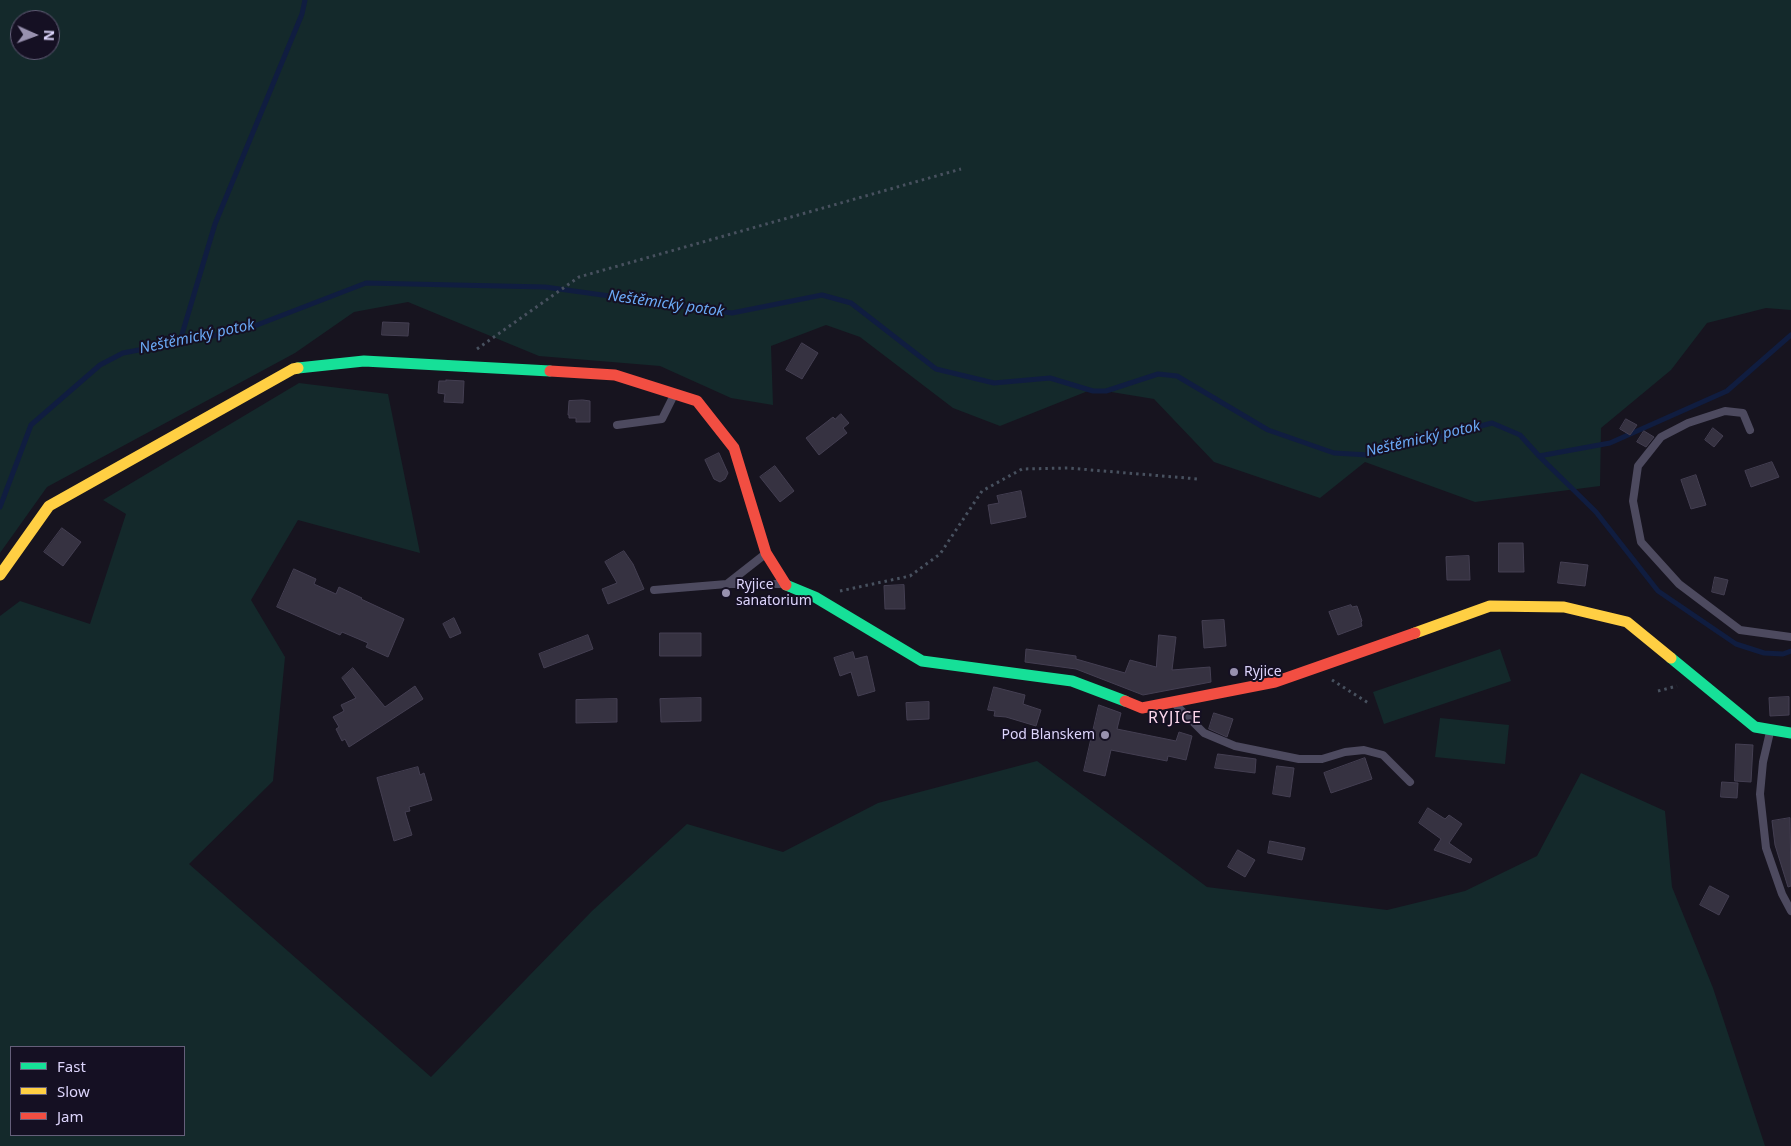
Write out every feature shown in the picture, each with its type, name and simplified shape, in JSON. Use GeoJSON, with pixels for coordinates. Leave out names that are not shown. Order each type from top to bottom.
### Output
{"type":"FeatureCollection","features":[{"type":"Feature","properties":{"kind":"street"},"geometry":{"type":"LineString","coordinates":[[0,575],[49,506],[293,369],[364,362],[616,375],[697,401],[734,448],[766,553],[784,584],[814,597],[922,660],[1072,681],[1142,708],[1275,682],[1490,606],[1564,607],[1627,622],[1755,728],[1791,733]]}},
{"type":"Feature","properties":{"kind":"lane"},"geometry":{"type":"LineString","coordinates":[[618,425],[662,419],[675,394]]}},
{"type":"Feature","properties":{"kind":"lane"},"geometry":{"type":"LineString","coordinates":[[1750,430],[1742,413],[1725,411],[1688,423],[1661,437],[1638,466],[1633,501],[1641,542],[1679,584],[1740,630],[1791,637]]}},
{"type":"Feature","properties":{"kind":"lane"},"geometry":{"type":"LineString","coordinates":[[727,584],[766,553]]}},
{"type":"Feature","properties":{"kind":"lane"},"geometry":{"type":"LineString","coordinates":[[654,590],[727,584],[784,584]]}},
{"type":"Feature","properties":{"kind":"lane"},"geometry":{"type":"LineString","coordinates":[[1173,702],[1204,733],[1235,746],[1298,759],[1322,759],[1345,752],[1364,750],[1383,755],[1410,782]]}},
{"type":"Feature","properties":{"kind":"lane"},"geometry":{"type":"LineString","coordinates":[[1771,730],[1763,762],[1760,794],[1766,848],[1782,894],[1791,910]]}},
{"type":"Feature","properties":{"kind":"path"},"geometry":{"type":"LineString","coordinates":[[454,366],[579,277],[962,169]]}},
{"type":"Feature","properties":{"kind":"path"},"geometry":{"type":"LineString","coordinates":[[814,597],[910,576],[940,554],[982,491],[1022,469],[1068,468],[1198,479]]}},
{"type":"Feature","properties":{"kind":"path"},"geometry":{"type":"LineString","coordinates":[[1312,668],[1370,704]]}},
{"type":"Feature","properties":{"kind":"green space"},"geometry":{"type":"Polygon","coordinates":[[[0,0],[1791,0],[1791,310],[1766,308],[1707,323],[1671,370],[1601,428],[1600,486],[1475,502],[1365,462],[1320,498],[1214,462],[1154,399],[1093,389],[1000,426],[953,408],[860,337],[826,325],[771,346],[773,405],[731,398],[660,366],[539,356],[408,302],[354,312],[295,353],[47,487],[0,553],[0,0]]]}},
{"type":"Feature","properties":{"kind":"green space"},"geometry":{"type":"Polygon","coordinates":[[[299,383],[388,394],[420,553],[298,520],[251,600],[285,657],[273,781],[189,864],[431,1077],[592,911],[687,824],[783,852],[878,803],[1037,761],[1207,887],[1387,910],[1465,891],[1537,856],[1581,773],[1665,811],[1672,887],[1713,988],[1765,1146],[0,1146],[0,616],[20,601],[90,624],[126,514],[103,500],[299,383]]]}},
{"type":"Feature","properties":{"kind":"green space"},"geometry":{"type":"Polygon","coordinates":[[[1500,649],[1511,681],[1384,724],[1373,692],[1500,649]]]}},
{"type":"Feature","properties":{"kind":"green space"},"geometry":{"type":"Polygon","coordinates":[[[1440,718],[1509,725],[1505,764],[1435,757],[1440,718]]]}},
{"type":"Feature","properties":{"kind":"building"},"geometry":{"type":"Polygon","coordinates":[[[383,322],[409,323],[408,336],[382,335],[383,322]]]}},
{"type":"Feature","properties":{"kind":"building"},"geometry":{"type":"Polygon","coordinates":[[[802,343],[818,353],[802,379],[786,370],[802,343]]]}},
{"type":"Feature","properties":{"kind":"building"},"geometry":{"type":"Polygon","coordinates":[[[439,381],[464,381],[463,403],[444,402],[445,394],[438,393],[439,381]]]}},
{"type":"Feature","properties":{"kind":"building"},"geometry":{"type":"Polygon","coordinates":[[[569,401],[590,401],[590,422],[576,422],[576,418],[569,418],[568,415],[569,401]]]}},
{"type":"Feature","properties":{"kind":"building"},"geometry":{"type":"Polygon","coordinates":[[[841,414],[849,423],[843,428],[847,433],[819,455],[806,438],[833,417],[835,419],[841,414]]]}},
{"type":"Feature","properties":{"kind":"building"},"geometry":{"type":"Polygon","coordinates":[[[1626,419],[1637,425],[1630,435],[1620,429],[1626,419]]]}},
{"type":"Feature","properties":{"kind":"building"},"geometry":{"type":"Polygon","coordinates":[[[1713,428],[1723,436],[1714,447],[1705,440],[1713,428]]]}},
{"type":"Feature","properties":{"kind":"building"},"geometry":{"type":"Polygon","coordinates":[[[1644,431],[1654,437],[1646,447],[1637,442],[1644,431]]]}},
{"type":"Feature","properties":{"kind":"building"},"geometry":{"type":"Polygon","coordinates":[[[719,453],[728,473],[725,479],[720,482],[714,479],[705,460],[719,453]]]}},
{"type":"Feature","properties":{"kind":"building"},"geometry":{"type":"Polygon","coordinates":[[[1772,462],[1779,477],[1751,487],[1745,471],[1772,462]]]}},
{"type":"Feature","properties":{"kind":"building"},"geometry":{"type":"Polygon","coordinates":[[[775,466],[794,491],[780,502],[760,477],[775,466]]]}},
{"type":"Feature","properties":{"kind":"building"},"geometry":{"type":"Polygon","coordinates":[[[1696,475],[1706,505],[1691,509],[1681,480],[1696,475]]]}},
{"type":"Feature","properties":{"kind":"building"},"geometry":{"type":"Polygon","coordinates":[[[1021,491],[1026,517],[991,524],[988,505],[999,503],[997,496],[1021,491]]]}},
{"type":"Feature","properties":{"kind":"building"},"geometry":{"type":"Polygon","coordinates":[[[62,528],[81,542],[63,566],[44,552],[62,528]]]}},
{"type":"Feature","properties":{"kind":"building"},"geometry":{"type":"Polygon","coordinates":[[[1499,543],[1523,543],[1524,572],[1499,572],[1499,543]]]}},
{"type":"Feature","properties":{"kind":"building"},"geometry":{"type":"Polygon","coordinates":[[[624,551],[633,564],[644,589],[608,604],[602,589],[617,583],[605,562],[624,551]]]}},
{"type":"Feature","properties":{"kind":"building"},"geometry":{"type":"Polygon","coordinates":[[[1469,556],[1470,580],[1447,580],[1446,557],[1469,556]]]}},
{"type":"Feature","properties":{"kind":"building"},"geometry":{"type":"Polygon","coordinates":[[[1561,562],[1588,565],[1585,586],[1558,583],[1561,562]]]}},
{"type":"Feature","properties":{"kind":"building"},"geometry":{"type":"Polygon","coordinates":[[[294,569],[316,579],[314,584],[336,594],[339,587],[404,619],[388,657],[366,647],[368,643],[342,632],[340,635],[277,607],[294,569]]]}},
{"type":"Feature","properties":{"kind":"building"},"geometry":{"type":"Polygon","coordinates":[[[1715,577],[1728,580],[1724,595],[1712,592],[1715,577]]]}},
{"type":"Feature","properties":{"kind":"building"},"geometry":{"type":"Polygon","coordinates":[[[904,585],[905,609],[885,609],[884,586],[904,585]]]}},
{"type":"Feature","properties":{"kind":"building"},"geometry":{"type":"Polygon","coordinates":[[[1351,605],[1352,607],[1357,606],[1362,626],[1338,635],[1329,612],[1351,605]]]}},
{"type":"Feature","properties":{"kind":"building"},"geometry":{"type":"Polygon","coordinates":[[[454,618],[461,633],[450,638],[443,624],[454,618]]]}},
{"type":"Feature","properties":{"kind":"building"},"geometry":{"type":"Polygon","coordinates":[[[1224,620],[1226,646],[1204,648],[1202,621],[1224,620]]]}},
{"type":"Feature","properties":{"kind":"building"},"geometry":{"type":"Polygon","coordinates":[[[660,633],[701,633],[701,656],[660,656],[660,633]]]}},
{"type":"Feature","properties":{"kind":"building"},"geometry":{"type":"Polygon","coordinates":[[[588,635],[593,649],[544,668],[539,654],[588,635]]]}},
{"type":"Feature","properties":{"kind":"building"},"geometry":{"type":"Polygon","coordinates":[[[1159,635],[1176,637],[1172,670],[1210,667],[1211,682],[1143,695],[1076,669],[1025,662],[1026,649],[1076,656],[1076,659],[1125,673],[1130,660],[1156,667],[1159,635]]]}},
{"type":"Feature","properties":{"kind":"building"},"geometry":{"type":"Polygon","coordinates":[[[853,652],[855,659],[867,656],[875,691],[858,696],[851,672],[840,676],[834,658],[853,652]]]}},
{"type":"Feature","properties":{"kind":"building"},"geometry":{"type":"Polygon","coordinates":[[[353,668],[385,707],[415,686],[423,699],[349,747],[345,739],[342,741],[336,729],[339,727],[333,717],[344,711],[341,705],[356,698],[342,678],[353,668]]]}},
{"type":"Feature","properties":{"kind":"building"},"geometry":{"type":"Polygon","coordinates":[[[994,687],[1025,695],[1023,704],[1041,710],[1036,726],[1006,717],[994,716],[995,711],[988,710],[994,687]]]}},
{"type":"Feature","properties":{"kind":"building"},"geometry":{"type":"Polygon","coordinates":[[[1789,697],[1789,715],[1770,716],[1769,698],[1789,697]]]}},
{"type":"Feature","properties":{"kind":"building"},"geometry":{"type":"Polygon","coordinates":[[[701,698],[701,721],[661,722],[660,699],[701,698]]]}},
{"type":"Feature","properties":{"kind":"building"},"geometry":{"type":"Polygon","coordinates":[[[617,699],[617,722],[576,723],[576,700],[617,699]]]}},
{"type":"Feature","properties":{"kind":"building"},"geometry":{"type":"Polygon","coordinates":[[[929,702],[929,719],[907,720],[906,703],[929,702]]]}},
{"type":"Feature","properties":{"kind":"building"},"geometry":{"type":"Polygon","coordinates":[[[1099,705],[1121,713],[1117,729],[1176,741],[1179,732],[1192,736],[1186,760],[1168,756],[1167,761],[1111,750],[1105,776],[1084,771],[1099,705]]]}},
{"type":"Feature","properties":{"kind":"building"},"geometry":{"type":"Polygon","coordinates":[[[1214,713],[1233,719],[1227,737],[1209,729],[1214,713]]]}},
{"type":"Feature","properties":{"kind":"building"},"geometry":{"type":"Polygon","coordinates":[[[1736,744],[1753,745],[1751,782],[1735,781],[1736,744]]]}},
{"type":"Feature","properties":{"kind":"building"},"geometry":{"type":"Polygon","coordinates":[[[1218,754],[1256,759],[1255,773],[1215,768],[1218,754]]]}},
{"type":"Feature","properties":{"kind":"building"},"geometry":{"type":"Polygon","coordinates":[[[1365,758],[1372,779],[1331,793],[1324,773],[1365,758]]]}},
{"type":"Feature","properties":{"kind":"building"},"geometry":{"type":"Polygon","coordinates":[[[1277,766],[1294,768],[1290,797],[1273,794],[1277,766]]]}},
{"type":"Feature","properties":{"kind":"building"},"geometry":{"type":"Polygon","coordinates":[[[418,767],[420,775],[424,773],[432,800],[409,807],[410,811],[405,812],[412,835],[394,841],[377,778],[418,767]]]}},
{"type":"Feature","properties":{"kind":"building"},"geometry":{"type":"Polygon","coordinates":[[[1722,782],[1738,783],[1737,798],[1721,797],[1722,782]]]}},
{"type":"Feature","properties":{"kind":"building"},"geometry":{"type":"Polygon","coordinates":[[[1428,808],[1445,819],[1449,815],[1462,824],[1449,843],[1472,859],[1470,863],[1434,850],[1441,839],[1419,823],[1428,808]]]}},
{"type":"Feature","properties":{"kind":"building"},"geometry":{"type":"Polygon","coordinates":[[[1790,818],[1791,886],[1788,887],[1775,845],[1772,821],[1790,818]]]}},
{"type":"Feature","properties":{"kind":"building"},"geometry":{"type":"Polygon","coordinates":[[[1270,841],[1305,848],[1302,860],[1268,853],[1270,841]]]}},
{"type":"Feature","properties":{"kind":"building"},"geometry":{"type":"Polygon","coordinates":[[[1238,850],[1255,860],[1245,877],[1228,867],[1238,850]]]}},
{"type":"Feature","properties":{"kind":"building"},"geometry":{"type":"Polygon","coordinates":[[[1710,886],[1729,896],[1719,915],[1700,905],[1710,886]]]}},
{"type":"Feature","properties":{"kind":"waterway"},"geometry":{"type":"LineString","coordinates":[[180,341],[215,224],[302,14],[305,0]]}},
{"type":"Feature","properties":{"kind":"waterway","name":"Neštěmický potok"},"geometry":{"type":"LineString","coordinates":[[0,507],[31,425],[100,365],[123,353],[244,330],[366,283],[545,287],[732,313],[822,295],[851,303],[936,369],[994,383],[1050,378],[1093,391],[1106,391],[1158,374],[1177,376],[1268,430],[1334,453],[1369,455],[1492,423],[1520,435],[1596,512],[1658,591],[1736,644],[1764,653],[1783,654],[1791,651]]}},
{"type":"Feature","properties":{"kind":"waterway"},"geometry":{"type":"LineString","coordinates":[[1539,456],[1610,443],[1727,391],[1791,335]]}},
{"type":"Feature","properties":{"kind":"traffic: fast"},"geometry":{"type":"LineString","coordinates":[[298,368],[364,361],[550,371]]}},
{"type":"Feature","properties":{"kind":"traffic: fast"},"geometry":{"type":"LineString","coordinates":[[786,585],[815,597],[922,661],[1072,681],[1125,701]]}},
{"type":"Feature","properties":{"kind":"traffic: fast"},"geometry":{"type":"LineString","coordinates":[[1671,658],[1755,727],[1791,733]]}},
{"type":"Feature","properties":{"kind":"traffic: slow"},"geometry":{"type":"LineString","coordinates":[[0,575],[49,506],[293,369],[298,368]]}},
{"type":"Feature","properties":{"kind":"traffic: slow"},"geometry":{"type":"LineString","coordinates":[[1415,633],[1490,606],[1564,607],[1627,622],[1671,658]]}},
{"type":"Feature","properties":{"kind":"traffic: jam"},"geometry":{"type":"LineString","coordinates":[[550,371],[615,375],[697,401],[734,448],[766,553],[786,585]]}},
{"type":"Feature","properties":{"kind":"traffic: jam"},"geometry":{"type":"LineString","coordinates":[[1125,701],[1142,708],[1275,682],[1415,633]]}},
{"type":"Feature","properties":{"kind":"place","name":"Ryjice sanatorium"},"geometry":{"type":"Point","coordinates":[726,593]}},
{"type":"Feature","properties":{"kind":"place","name":"Ryjice"},"geometry":{"type":"Point","coordinates":[1234,672]}},
{"type":"Feature","properties":{"kind":"place","name":"Pod Blanskem"},"geometry":{"type":"Point","coordinates":[1105,735]}},
{"type":"Feature","properties":{"kind":"district","name":"RYJICE"},"geometry":{"type":"Point","coordinates":[1175,718]}}]}
